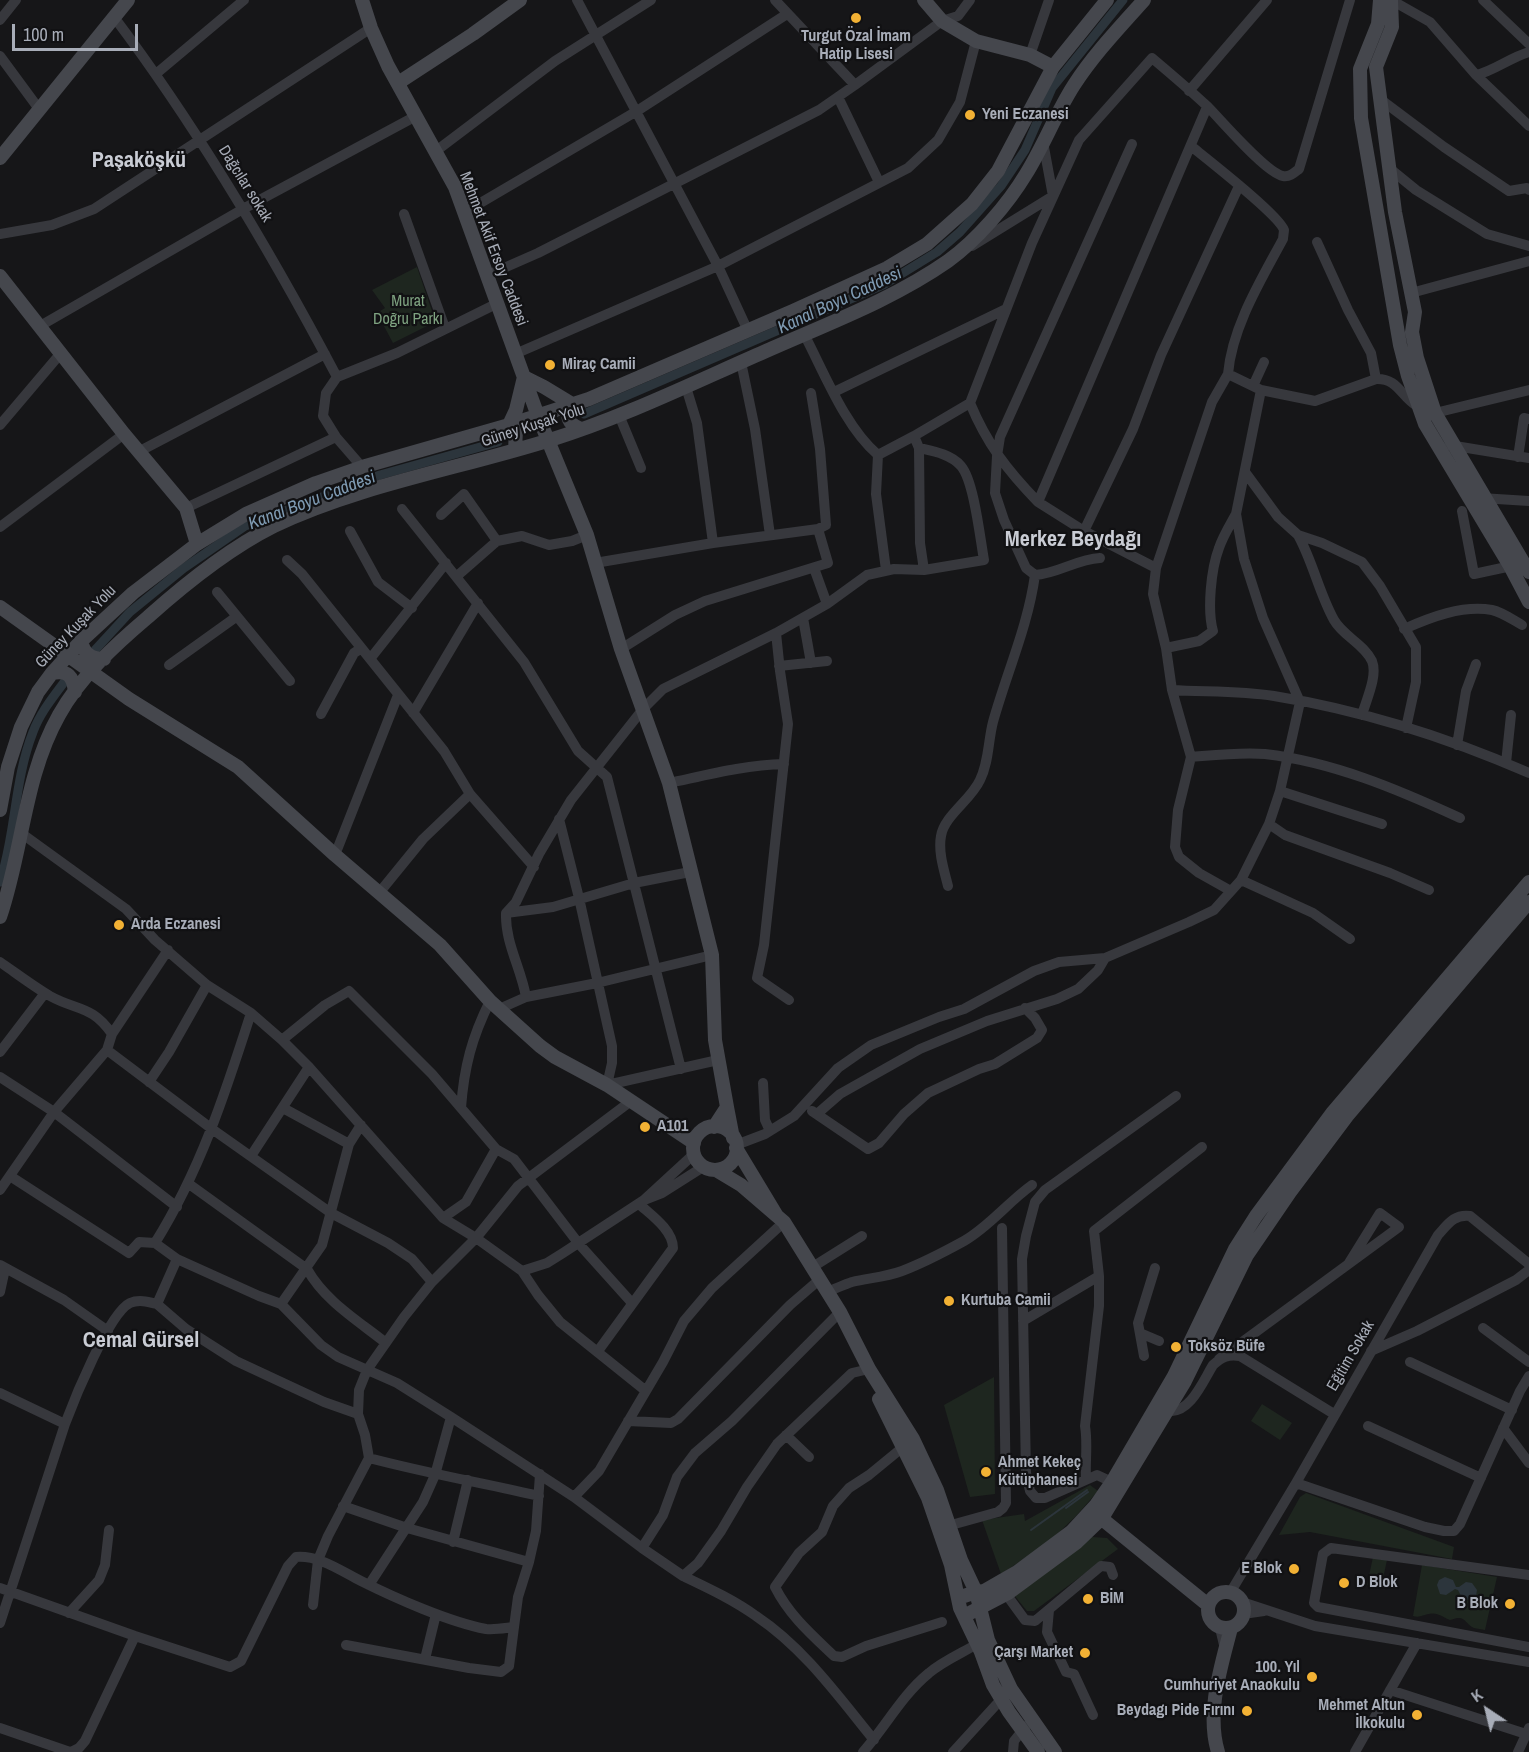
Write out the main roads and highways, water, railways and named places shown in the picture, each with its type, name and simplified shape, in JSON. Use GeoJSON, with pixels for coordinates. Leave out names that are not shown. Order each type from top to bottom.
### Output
{"type":"FeatureCollection","features":[{"type":"Feature","properties":{"kind":"main road"},"geometry":{"type":"LineString","coordinates":[[0,158],[128,0]]}},
{"type":"Feature","properties":{"kind":"main road","name":"Mehmet Akif Ersoy Caddesi"},"geometry":{"type":"LineString","coordinates":[[362,0],[370,28],[455,187],[465,212],[538,416],[587,535],[621,650],[669,783],[712,955],[715,1040],[735,1144]]}},
{"type":"Feature","properties":{"kind":"main road"},"geometry":{"type":"LineString","coordinates":[[398,83],[474,34],[520,0]]}},
{"type":"Feature","properties":{"kind":"main road"},"geometry":{"type":"LineString","coordinates":[[924,0],[942,21],[976,41],[1030,54],[1053,67]]}},
{"type":"Feature","properties":{"kind":"main road","name":"Güney Kuşak Yolu"},"geometry":{"type":"LineString","coordinates":[[0,810],[8,768],[21,727],[38,692],[52,673],[81,641],[133,593],[197,544],[246,514],[316,483],[362,467],[538,416],[616,388],[887,268],[927,244],[972,204],[998,171],[1053,67],[1107,0]]}},
{"type":"Feature","properties":{"kind":"main road","name":"Güney Kuşak Yolu"},"geometry":{"type":"LineString","coordinates":[[0,917],[11,885],[32,779],[44,744],[60,712],[91,672],[182,586],[221,558],[272,527],[332,503],[548,440],[619,415],[900,292],[951,259],[1007,201],[1026,173],[1074,85],[1144,0]]}},
{"type":"Feature","properties":{"kind":"main road"},"geometry":{"type":"LineString","coordinates":[[1380,0],[1378,24],[1360,69],[1360,118],[1400,345],[1418,406],[1437,445],[1528,567]]}},
{"type":"Feature","properties":{"kind":"main road"},"geometry":{"type":"LineString","coordinates":[[1391,0],[1392,27],[1376,67],[1395,212],[1415,312],[1412,332],[1417,358],[1435,413],[1454,445],[1476,498],[1529,602]]}},
{"type":"Feature","properties":{"kind":"main road"},"geometry":{"type":"LineString","coordinates":[[3,285],[62,352],[124,434],[186,508],[197,544]]}},
{"type":"Feature","properties":{"kind":"main road"},"geometry":{"type":"LineString","coordinates":[[515,450],[516,430],[509,425],[516,410],[524,377],[572,404],[568,412],[568,419],[573,426],[581,429]]}},
{"type":"Feature","properties":{"kind":"main road"},"geometry":{"type":"LineString","coordinates":[[0,607],[129,699],[238,767],[335,855],[440,945],[494,1005],[523,1032],[555,1057],[607,1085],[631,1101],[694,1148],[698,1162],[741,1185],[780,1219]]}},
{"type":"Feature","properties":{"kind":"main road"},"geometry":{"type":"LineString","coordinates":[[81,641],[87,655],[95,659],[104,659]]}},
{"type":"Feature","properties":{"kind":"main road"},"geometry":{"type":"LineString","coordinates":[[52,673],[62,671],[69,675],[74,682],[75,692]]}},
{"type":"Feature","properties":{"kind":"main road"},"geometry":{"type":"LineString","coordinates":[[958,1598],[984,1591],[1017,1572],[1097,1515],[1112,1482],[1174,1376],[1235,1249],[1256,1216],[1333,1112],[1529,882]]}},
{"type":"Feature","properties":{"kind":"main road"},"geometry":{"type":"LineString","coordinates":[[964,1616],[1006,1594],[1077,1542],[1168,1411],[1247,1255],[1290,1192],[1347,1116],[1529,902]]}},
{"type":"Feature","properties":{"kind":"main road"},"geometry":{"type":"LineString","coordinates":[[714,1127],[727,1107]]}},
{"type":"Feature","properties":{"kind":"main road"},"geometry":{"type":"LineString","coordinates":[[694,1148],[702,1131],[714,1127],[723,1128],[840,1312],[908,1443],[937,1490],[951,1566],[964,1616],[1001,1700],[1038,1752]]}},
{"type":"Feature","properties":{"kind":"main road"},"geometry":{"type":"LineString","coordinates":[[710,1168],[729,1165],[733,1159],[735,1144]]}},
{"type":"Feature","properties":{"kind":"main road"},"geometry":{"type":"LineString","coordinates":[[1097,1515],[1187,1588],[1211,1601]]}},
{"type":"Feature","properties":{"kind":"main road"},"geometry":{"type":"LineString","coordinates":[[944,1527],[976,1592],[988,1640],[1011,1689],[1055,1752]]}},
{"type":"Feature","properties":{"kind":"main road"},"geometry":{"type":"LineString","coordinates":[[1225,1592],[1238,1601],[1239,1623],[1225,1628],[1215,1625],[1208,1616],[1211,1601],[1225,1592]]}},
{"type":"Feature","properties":{"kind":"main road"},"geometry":{"type":"LineString","coordinates":[[1218,1752],[1214,1731],[1214,1711],[1225,1650],[1225,1628]]}},
{"type":"Feature","properties":{"kind":"waterway","name":"Kanal Boyu Caddesi"},"geometry":{"type":"LineString","coordinates":[[584,414],[885,284],[937,252],[960,232],[1001,186],[1025,150],[1052,88],[1123,0]]}},
{"type":"Feature","properties":{"kind":"waterway","name":"Kanal Boyu Caddesi"},"geometry":{"type":"LineString","coordinates":[[95,650],[130,612],[184,568],[245,526],[380,475],[498,442]]}},
{"type":"Feature","properties":{"kind":"waterway","name":"Kanal Boyu Caddesi"},"geometry":{"type":"LineString","coordinates":[[0,882],[27,750],[39,718],[65,681]]}},
{"type":"Feature","properties":{"kind":"waterway"},"geometry":{"type":"LineString","coordinates":[[1031,1530],[1087,1490]]}},
{"type":"Feature","properties":{"kind":"waterway"},"geometry":{"type":"LineString","coordinates":[[1066,1508],[1088,1492]]}},
{"type":"Feature","properties":{"kind":"place","name":"Turgut Özal İmam Hatip Lisesi"},"geometry":{"type":"Point","coordinates":[856,18]}},
{"type":"Feature","properties":{"kind":"place","name":"Yeni Eczanesi"},"geometry":{"type":"Point","coordinates":[970,115]}},
{"type":"Feature","properties":{"kind":"place","name":"Miraç Camii"},"geometry":{"type":"Point","coordinates":[550,365]}},
{"type":"Feature","properties":{"kind":"place","name":"Arda Eczanesi"},"geometry":{"type":"Point","coordinates":[119,925]}},
{"type":"Feature","properties":{"kind":"place","name":"A101"},"geometry":{"type":"Point","coordinates":[645,1127]}},
{"type":"Feature","properties":{"kind":"place","name":"Kurtuba Camii"},"geometry":{"type":"Point","coordinates":[949,1301]}},
{"type":"Feature","properties":{"kind":"place","name":"Toksöz Büfe"},"geometry":{"type":"Point","coordinates":[1176,1347]}},
{"type":"Feature","properties":{"kind":"place","name":"Ahmet Kekeç Kütüphanesi"},"geometry":{"type":"Point","coordinates":[986,1472]}},
{"type":"Feature","properties":{"kind":"place","name":"E Blok"},"geometry":{"type":"Point","coordinates":[1294,1569]}},
{"type":"Feature","properties":{"kind":"place","name":"D Blok"},"geometry":{"type":"Point","coordinates":[1344,1583]}},
{"type":"Feature","properties":{"kind":"place","name":"BİM"},"geometry":{"type":"Point","coordinates":[1088,1599]}},
{"type":"Feature","properties":{"kind":"place","name":"B Blok"},"geometry":{"type":"Point","coordinates":[1510,1604]}},
{"type":"Feature","properties":{"kind":"place","name":"Çarşı Market"},"geometry":{"type":"Point","coordinates":[1085,1653]}},
{"type":"Feature","properties":{"kind":"place","name":"100. Yıl Cumhuriyet Anaokulu"},"geometry":{"type":"Point","coordinates":[1312,1677]}},
{"type":"Feature","properties":{"kind":"place","name":"Beydagı Pide Fırını"},"geometry":{"type":"Point","coordinates":[1247,1711]}},
{"type":"Feature","properties":{"kind":"place","name":"Mehmet Altun İlkokulu"},"geometry":{"type":"Point","coordinates":[1417,1715]}},
{"type":"Feature","properties":{"kind":"district","name":"Paşaköşkü"},"geometry":{"type":"Point","coordinates":[139,161]}},
{"type":"Feature","properties":{"kind":"district","name":"Merkez Beydağı"},"geometry":{"type":"Point","coordinates":[1073,540]}},
{"type":"Feature","properties":{"kind":"district","name":"Cemal Gürsel"},"geometry":{"type":"Point","coordinates":[141,1341]}},
{"type":"Feature","properties":{"kind":"park label","name":"Murat Doğru Parkı"},"geometry":{"type":"Point","coordinates":[408,311]}}]}
